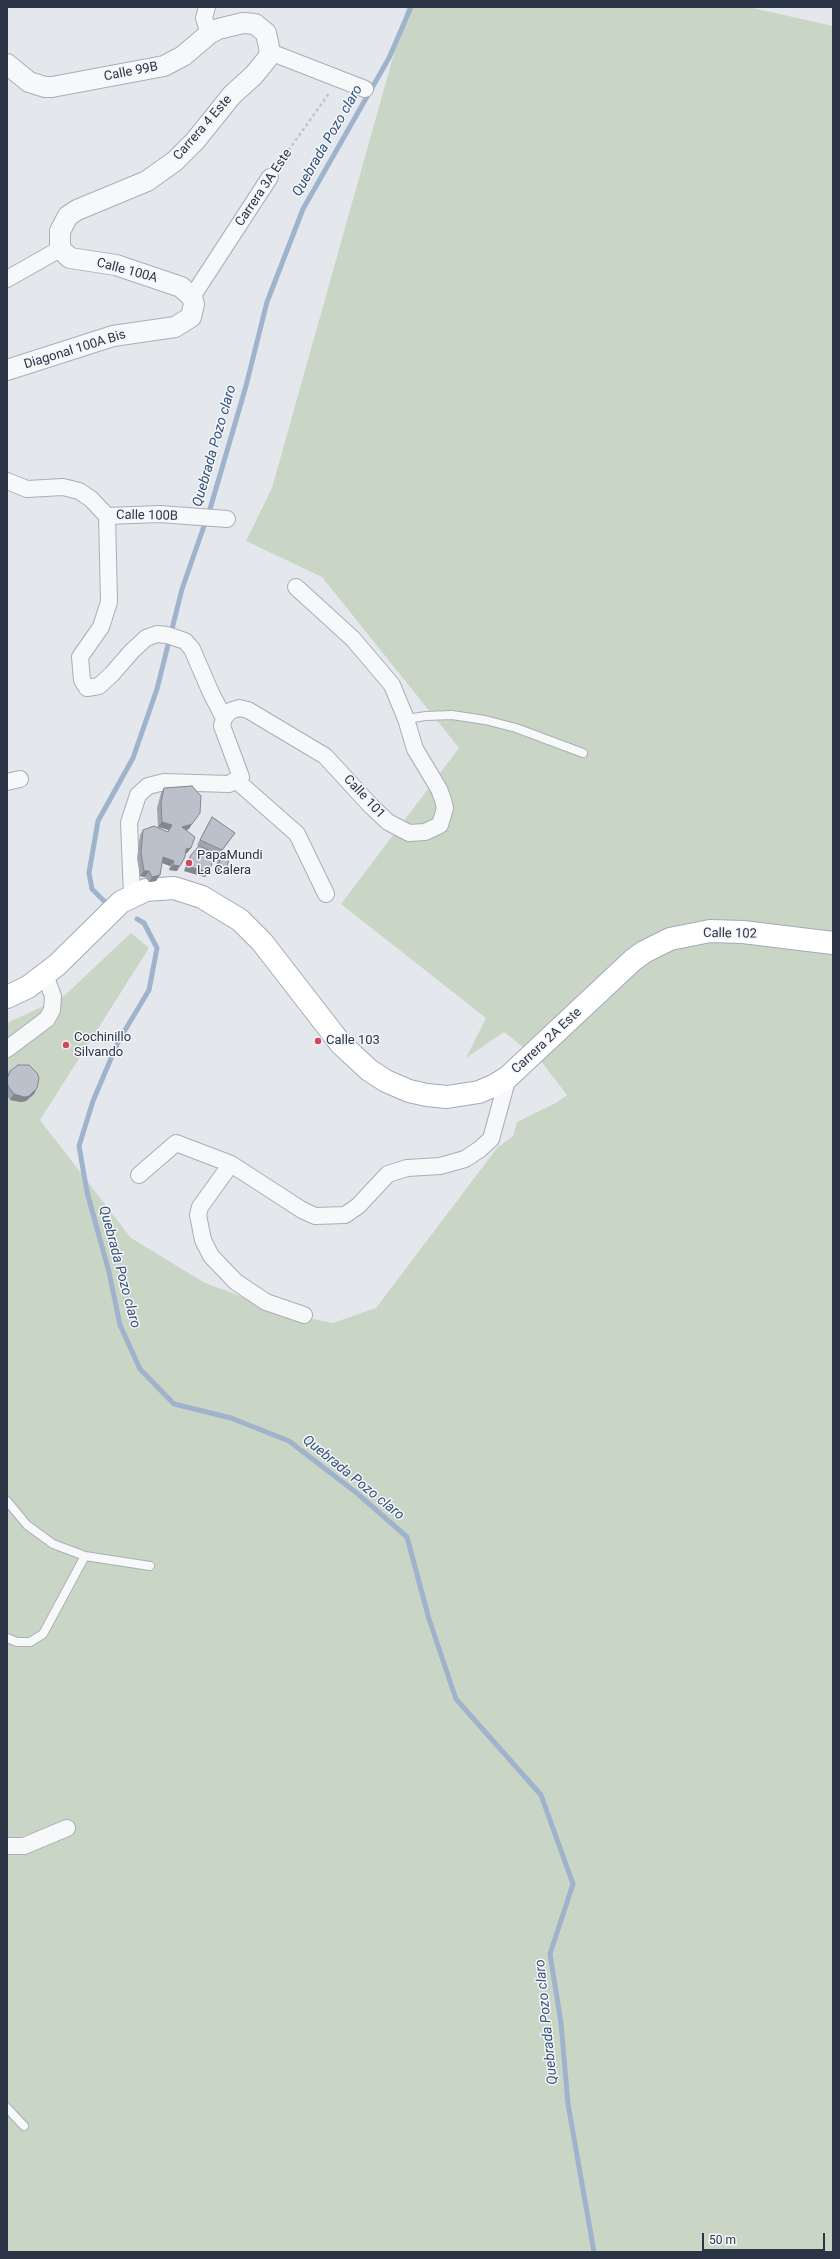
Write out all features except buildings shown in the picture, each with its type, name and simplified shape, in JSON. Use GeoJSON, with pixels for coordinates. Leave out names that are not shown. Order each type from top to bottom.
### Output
{"type":"FeatureCollection","features":[{"type":"Feature","properties":{"kind":"main road","name":"Carrera 2A Este"},"geometry":{"type":"LineString","coordinates":[[132,896],[154,888],[174,888],[202,897],[222,907],[240,920],[262,942],[354,1058],[375,1074],[401,1088],[428,1095],[447,1097],[479,1092],[508,1077],[633,960]]}},
{"type":"Feature","properties":{"kind":"main road"},"geometry":{"type":"LineString","coordinates":[[7,998],[28,987],[45,975],[67,957],[107,915],[132,896]]}},
{"type":"Feature","properties":{"kind":"main road","name":"Calle 102"},"geometry":{"type":"LineString","coordinates":[[633,960],[644,952],[670,939],[710,931],[743,932],[833,942]]}},
{"type":"Feature","properties":{"kind":"street"},"geometry":{"type":"LineString","coordinates":[[207,7],[204,18],[209,34]]}},
{"type":"Feature","properties":{"kind":"street","name":"Calle 99B"},"geometry":{"type":"LineString","coordinates":[[7,64],[29,82],[45,87],[52,87],[155,69],[184,56],[209,34],[218,29],[244,23],[255,24],[266,33],[270,52]]}},
{"type":"Feature","properties":{"kind":"street"},"geometry":{"type":"LineString","coordinates":[[270,52],[365,90]]}},
{"type":"Feature","properties":{"kind":"street","name":"Carrera 4 Este"},"geometry":{"type":"LineString","coordinates":[[60,249],[60,231],[68,216],[85,206],[126,191],[160,173],[195,141],[221,107],[254,75],[267,59],[270,52]]}},
{"type":"Feature","properties":{"kind":"street","name":"Carrera 3A Este"},"geometry":{"type":"LineString","coordinates":[[192,297],[270,177]]}},
{"type":"Feature","properties":{"kind":"street"},"geometry":{"type":"LineString","coordinates":[[7,279],[60,249]]}},
{"type":"Feature","properties":{"kind":"street","name":"Calle 100A"},"geometry":{"type":"LineString","coordinates":[[60,249],[70,258],[116,265],[165,281],[180,287],[192,297]]}},
{"type":"Feature","properties":{"kind":"street","name":"Diagonal 100A Bis"},"geometry":{"type":"LineString","coordinates":[[7,370],[113,336],[175,328],[191,317],[194,304],[192,297]]}},
{"type":"Feature","properties":{"kind":"street","name":"Calle 100B"},"geometry":{"type":"LineString","coordinates":[[7,481],[27,488],[64,487],[79,491],[90,498],[107,516],[160,514],[222,519]]}},
{"type":"Feature","properties":{"kind":"street"},"geometry":{"type":"LineString","coordinates":[[107,516],[109,602],[101,628],[80,657],[82,680],[87,688],[99,686],[146,638],[157,634],[174,637],[192,649],[210,693],[224,718],[222,726],[240,771],[240,777],[237,781],[229,784],[164,782],[148,786],[138,795],[129,823],[132,896]]}},
{"type":"Feature","properties":{"kind":"street","name":"Calle 101"},"geometry":{"type":"LineString","coordinates":[[224,718],[230,711],[239,708],[258,715],[280,731],[325,756],[388,822],[408,833],[425,832],[440,825],[445,808],[439,789],[415,748],[406,719],[392,685],[353,639],[296,588]]}},
{"type":"Feature","properties":{"kind":"street"},"geometry":{"type":"LineString","coordinates":[[237,781],[297,834],[326,894]]}},
{"type":"Feature","properties":{"kind":"street"},"geometry":{"type":"LineString","coordinates":[[7,1049],[46,1019],[52,1010],[53,996],[45,975]]}},
{"type":"Feature","properties":{"kind":"street"},"geometry":{"type":"LineString","coordinates":[[139,1175],[176,1143],[232,1164],[302,1210],[315,1216],[345,1215],[358,1206],[388,1174],[407,1168],[440,1166],[465,1159],[480,1149],[491,1139],[508,1077]]}},
{"type":"Feature","properties":{"kind":"street"},"geometry":{"type":"LineString","coordinates":[[232,1164],[200,1208],[198,1215],[203,1240],[211,1256],[236,1282],[266,1302],[304,1315]]}},
{"type":"Feature","properties":{"kind":"street"},"geometry":{"type":"LineString","coordinates":[[7,1846],[24,1846],[67,1828]]}},
{"type":"Feature","properties":{"kind":"lane"},"geometry":{"type":"LineString","coordinates":[[406,719],[426,716],[452,715],[485,720],[516,728],[583,753]]}},
{"type":"Feature","properties":{"kind":"lane"},"geometry":{"type":"LineString","coordinates":[[7,1501],[27,1526],[48,1540],[85,1556],[150,1566]]}},
{"type":"Feature","properties":{"kind":"lane"},"geometry":{"type":"LineString","coordinates":[[7,1638],[17,1642],[30,1642],[43,1634],[85,1556]]}},
{"type":"Feature","properties":{"kind":"lane"},"geometry":{"type":"LineString","coordinates":[[7,2108],[24,2126]]}},
{"type":"Feature","properties":{"kind":"path","name":"Carrera 3A Este"},"geometry":{"type":"LineString","coordinates":[[270,177],[338,80]]}},
{"type":"Feature","properties":{"kind":"green space"},"geometry":{"type":"Polygon","coordinates":[[[407,7],[748,7],[833,26],[833,2252],[7,2252],[7,1023],[63,997],[131,933],[149,948],[40,1120],[131,1238],[205,1283],[289,1314],[333,1323],[376,1308],[497,1148],[513,1136],[517,1122],[556,1103],[567,1095],[541,1061],[504,1032],[466,1058],[486,1018],[341,904],[459,748],[322,577],[246,541],[272,488],[407,7]]]}},
{"type":"Feature","properties":{"kind":"waterway","name":"Quebrada Pozo claro"},"geometry":{"type":"LineString","coordinates":[[104,901],[92,889],[89,873],[98,821],[133,758],[157,689],[182,589],[210,509],[246,386],[267,302],[303,209],[389,58],[411,7]]}},
{"type":"Feature","properties":{"kind":"waterway","name":"Quebrada Pozo claro"},"geometry":{"type":"LineString","coordinates":[[137,919],[144,923],[157,948],[149,990],[118,1042],[93,1101],[79,1146],[87,1192],[109,1272],[120,1325],[140,1369],[174,1404],[231,1418],[289,1441],[358,1494],[407,1537],[429,1619],[456,1699],[541,1795],[573,1884],[550,1954],[561,2023],[568,2104],[594,2252]]}},
{"type":"Feature","properties":{"kind":"place","name":"PapaMundi La Calera"},"geometry":{"type":"Point","coordinates":[189,863]}},
{"type":"Feature","properties":{"kind":"place","name":"Calle 103"},"geometry":{"type":"Point","coordinates":[318,1041]}},
{"type":"Feature","properties":{"kind":"place","name":"Cochinillo Silvando"},"geometry":{"type":"Point","coordinates":[66,1045]}}]}
